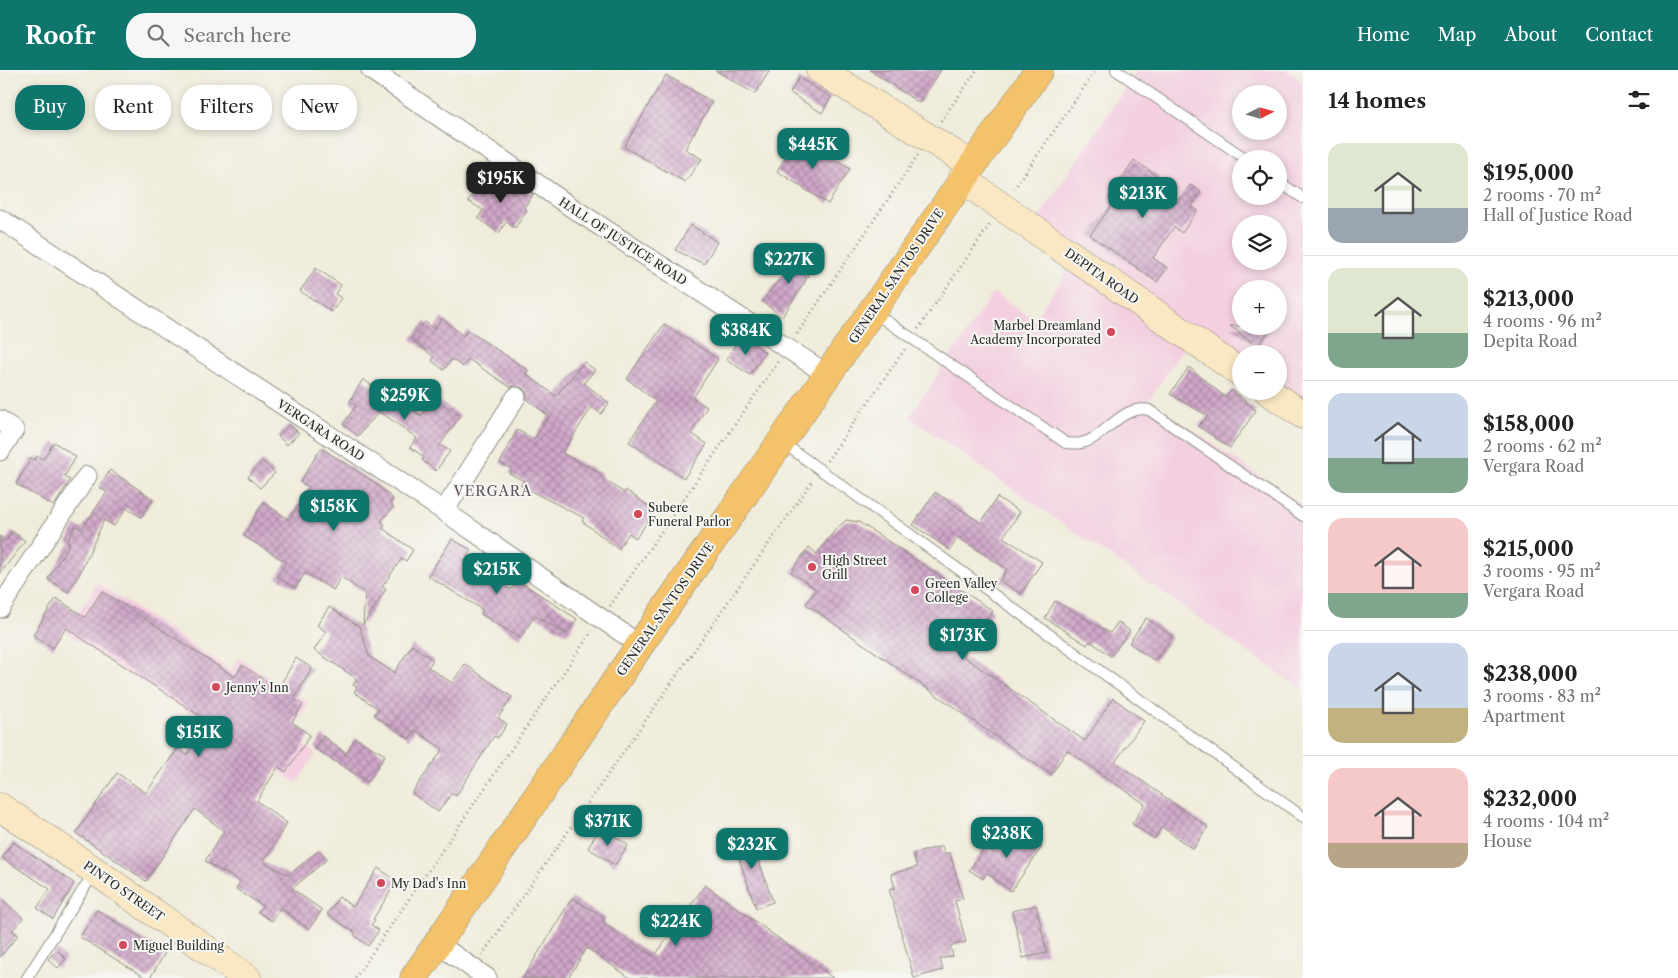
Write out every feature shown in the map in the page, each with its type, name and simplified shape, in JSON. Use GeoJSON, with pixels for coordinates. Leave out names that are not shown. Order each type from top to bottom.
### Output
{"type":"FeatureCollection","features":[{"type":"Feature","properties":{"kind":"highway","name":"GENERAL SANTOS DRIVE"},"geometry":{"type":"LineString","coordinates":[[414,978],[640,644],[1039,70]]}},
{"type":"Feature","properties":{"kind":"street","name":"HALL OF JUSTICE ROAD"},"geometry":{"type":"LineString","coordinates":[[371,70],[571,207],[828,375]]}},
{"type":"Feature","properties":{"kind":"street","name":"DEPITA ROAD"},"geometry":{"type":"LineString","coordinates":[[820,70],[929,138],[967,172],[1232,366]]}},
{"type":"Feature","properties":{"kind":"street","name":"VERGARA ROAD"},"geometry":{"type":"LineString","coordinates":[[0,219],[444,511],[640,644]]}},
{"type":"Feature","properties":{"kind":"street"},"geometry":{"type":"LineString","coordinates":[[444,511],[516,396]]}},
{"type":"Feature","properties":{"kind":"street"},"geometry":{"type":"LineString","coordinates":[[1281,400],[1303,416]]}},
{"type":"Feature","properties":{"kind":"street"},"geometry":{"type":"LineString","coordinates":[[0,420],[14,430],[0,451]]}},
{"type":"Feature","properties":{"kind":"street"},"geometry":{"type":"LineString","coordinates":[[0,608],[87,476]]}},
{"type":"Feature","properties":{"kind":"street","name":"PINTO STREET"},"geometry":{"type":"LineString","coordinates":[[0,807],[96,870],[247,978]]}},
{"type":"Feature","properties":{"kind":"street"},"geometry":{"type":"LineString","coordinates":[[438,944],[480,973]]}},
{"type":"Feature","properties":{"kind":"lane"},"geometry":{"type":"LineString","coordinates":[[1116,70],[1233,150]]}},
{"type":"Feature","properties":{"kind":"lane"},"geometry":{"type":"LineString","coordinates":[[1287,187],[1303,198]]}},
{"type":"Feature","properties":{"kind":"lane"},"geometry":{"type":"LineString","coordinates":[[872,311],[1066,443],[1082,443],[1127,413],[1140,408],[1150,410],[1303,516]]}},
{"type":"Feature","properties":{"kind":"lane"},"geometry":{"type":"LineString","coordinates":[[782,442],[1303,818]]}},
{"type":"Feature","properties":{"kind":"lane"},"geometry":{"type":"LineString","coordinates":[[28,978],[96,870]]}},
{"type":"Feature","properties":{"kind":"path"},"geometry":{"type":"LineString","coordinates":[[355,978],[977,70]]}},
{"type":"Feature","properties":{"kind":"path"},"geometry":{"type":"LineString","coordinates":[[480,973],[820,470],[899,357]]}},
{"type":"Feature","properties":{"kind":"shaded area"},"geometry":{"type":"Polygon","coordinates":[[[1137,70],[1286,70],[1303,82],[1303,408],[1287,397],[1287,345],[1232,345],[1232,359],[1036,222],[1137,70]]]}},
{"type":"Feature","properties":{"kind":"shaded area"},"geometry":{"type":"Polygon","coordinates":[[[1073,264],[1187,343],[1149,400],[1303,506],[1303,690],[909,417],[994,292],[1034,320],[1073,264]]]}},
{"type":"Feature","properties":{"kind":"shaded area","name":"Jenny's Inn"},"geometry":{"type":"Polygon","coordinates":[[[97,583],[231,670],[239,658],[309,703],[288,735],[316,754],[297,783],[66,633],[97,583]]]}},
{"type":"Feature","properties":{"kind":"building"},"geometry":{"type":"Polygon","coordinates":[[[715,70],[770,70],[755,94],[715,70]]]}},
{"type":"Feature","properties":{"kind":"building"},"geometry":{"type":"Polygon","coordinates":[[[870,70],[941,70],[919,103],[870,70]]]}},
{"type":"Feature","properties":{"kind":"building"},"geometry":{"type":"Polygon","coordinates":[[[666,75],[712,102],[685,149],[702,159],[685,182],[624,147],[666,75]]]}},
{"type":"Feature","properties":{"kind":"building"},"geometry":{"type":"Polygon","coordinates":[[[799,78],[831,97],[822,113],[790,93],[799,78]]]}},
{"type":"Feature","properties":{"kind":"building"},"geometry":{"type":"Polygon","coordinates":[[[798,137],[850,169],[828,204],[777,171],[798,137]]]}},
{"type":"Feature","properties":{"kind":"building"},"geometry":{"type":"Polygon","coordinates":[[[1134,160],[1159,177],[1153,185],[1177,203],[1190,185],[1201,192],[1191,207],[1197,211],[1182,233],[1174,227],[1153,258],[1167,268],[1157,282],[1090,235],[1112,205],[1110,203],[1112,199],[1109,197],[1134,160]]]}},
{"type":"Feature","properties":{"kind":"building"},"geometry":{"type":"Polygon","coordinates":[[[483,179],[503,192],[511,180],[533,194],[524,208],[527,210],[515,228],[506,222],[499,233],[478,218],[483,210],[468,201],[483,179]]]}},
{"type":"Feature","properties":{"kind":"building"},"geometry":{"type":"Polygon","coordinates":[[[691,225],[717,242],[704,264],[675,250],[691,225]]]}},
{"type":"Feature","properties":{"kind":"building"},"geometry":{"type":"Polygon","coordinates":[[[802,251],[814,262],[804,283],[782,317],[762,301],[802,251]]]}},
{"type":"Feature","properties":{"kind":"building"},"geometry":{"type":"Polygon","coordinates":[[[316,268],[341,285],[335,294],[341,298],[332,312],[300,291],[316,268]]]}},
{"type":"Feature","properties":{"kind":"building"},"geometry":{"type":"Polygon","coordinates":[[[442,318],[463,336],[467,330],[528,370],[526,374],[556,396],[584,362],[595,370],[584,383],[609,403],[601,414],[592,407],[562,453],[602,474],[601,477],[624,493],[626,490],[655,511],[636,538],[629,533],[618,549],[582,521],[584,518],[521,486],[524,481],[509,473],[512,469],[500,463],[517,430],[534,439],[549,416],[527,399],[526,392],[522,388],[510,387],[468,359],[463,367],[452,359],[444,370],[432,361],[434,357],[411,339],[425,322],[434,329],[442,318]]]}},
{"type":"Feature","properties":{"kind":"building"},"geometry":{"type":"Polygon","coordinates":[[[664,324],[718,359],[693,398],[707,407],[691,433],[707,444],[684,478],[629,442],[656,401],[627,379],[664,324]]]}},
{"type":"Feature","properties":{"kind":"building"},"geometry":{"type":"Polygon","coordinates":[[[1242,335],[1266,335],[1259,345],[1255,345],[1242,335]]]}},
{"type":"Feature","properties":{"kind":"building"},"geometry":{"type":"Polygon","coordinates":[[[741,336],[765,352],[750,375],[726,359],[741,336]]]}},
{"type":"Feature","properties":{"kind":"building"},"geometry":{"type":"Polygon","coordinates":[[[1189,367],[1225,397],[1232,390],[1232,400],[1244,400],[1256,410],[1230,448],[1198,426],[1208,416],[1170,394],[1189,367]]]}},
{"type":"Feature","properties":{"kind":"building"},"geometry":{"type":"Polygon","coordinates":[[[363,379],[386,396],[401,405],[402,403],[421,416],[434,398],[460,416],[440,445],[450,451],[436,471],[422,460],[424,457],[410,447],[417,438],[379,412],[358,436],[343,424],[356,406],[350,401],[363,379]]]}},
{"type":"Feature","properties":{"kind":"building"},"geometry":{"type":"Polygon","coordinates":[[[289,424],[299,433],[287,445],[278,436],[289,424]]]}},
{"type":"Feature","properties":{"kind":"building"},"geometry":{"type":"Polygon","coordinates":[[[54,442],[76,457],[64,477],[70,480],[54,506],[16,484],[31,458],[35,460],[37,456],[43,459],[54,442]]]}},
{"type":"Feature","properties":{"kind":"building"},"geometry":{"type":"Polygon","coordinates":[[[321,448],[374,482],[393,499],[390,503],[393,507],[381,521],[385,525],[382,528],[413,550],[406,561],[402,558],[382,587],[386,589],[363,625],[365,593],[341,577],[333,590],[305,573],[296,588],[277,577],[286,562],[244,536],[263,502],[289,520],[309,487],[300,482],[321,448]]]}},
{"type":"Feature","properties":{"kind":"building"},"geometry":{"type":"Polygon","coordinates":[[[262,461],[275,473],[260,488],[248,477],[262,461]]]}},
{"type":"Feature","properties":{"kind":"building"},"geometry":{"type":"Polygon","coordinates":[[[110,470],[153,499],[141,517],[126,508],[114,526],[104,520],[80,573],[68,592],[48,579],[70,543],[67,542],[75,526],[82,529],[107,492],[99,487],[110,470]]]}},
{"type":"Feature","properties":{"kind":"building"},"geometry":{"type":"Polygon","coordinates":[[[935,492],[981,523],[997,497],[1020,512],[1003,537],[1042,562],[1021,594],[1000,581],[1007,569],[958,537],[950,550],[913,525],[935,492]]]}},
{"type":"Feature","properties":{"kind":"building"},"geometry":{"type":"Polygon","coordinates":[[[846,520],[859,522],[993,611],[963,656],[1085,741],[1113,698],[1144,721],[1115,762],[1208,827],[1193,849],[1162,827],[1154,839],[1132,824],[1145,804],[1067,750],[1051,775],[806,604],[816,589],[791,572],[809,547],[817,554],[835,530],[846,520]]]}},
{"type":"Feature","properties":{"kind":"building"},"geometry":{"type":"Polygon","coordinates":[[[12,531],[25,541],[0,574],[0,536],[6,541],[12,531]]]}},
{"type":"Feature","properties":{"kind":"building"},"geometry":{"type":"Polygon","coordinates":[[[452,539],[471,550],[464,561],[511,590],[517,580],[577,619],[567,634],[535,616],[520,638],[481,614],[483,610],[428,576],[452,539]]]}},
{"type":"Feature","properties":{"kind":"building"},"geometry":{"type":"Polygon","coordinates":[[[102,591],[235,677],[242,665],[278,689],[296,658],[312,668],[294,699],[303,705],[292,722],[310,735],[286,772],[278,767],[257,801],[287,823],[263,862],[289,875],[319,850],[327,859],[292,889],[322,910],[309,929],[280,908],[272,921],[258,912],[263,906],[236,889],[240,882],[205,861],[224,831],[195,809],[146,881],[76,833],[117,773],[146,793],[178,748],[187,755],[208,721],[66,628],[53,648],[33,635],[56,598],[85,617],[102,591]]]}},
{"type":"Feature","properties":{"kind":"building"},"geometry":{"type":"Polygon","coordinates":[[[1055,601],[1110,633],[1118,622],[1130,631],[1111,656],[1090,641],[1087,645],[1045,618],[1055,601]]]}},
{"type":"Feature","properties":{"kind":"building"},"geometry":{"type":"Polygon","coordinates":[[[329,607],[360,627],[369,656],[394,673],[412,645],[433,660],[428,667],[452,683],[465,664],[512,697],[498,718],[507,724],[498,738],[494,736],[456,796],[452,793],[438,812],[412,793],[443,749],[415,730],[409,739],[374,715],[378,709],[354,692],[357,687],[353,685],[357,679],[314,650],[326,632],[317,625],[329,607]]]}},
{"type":"Feature","properties":{"kind":"building"},"geometry":{"type":"Polygon","coordinates":[[[1146,618],[1172,636],[1155,661],[1129,643],[1146,618]]]}},
{"type":"Feature","properties":{"kind":"building"},"geometry":{"type":"Polygon","coordinates":[[[323,736],[346,754],[355,738],[385,755],[368,782],[314,748],[323,736]]]}},
{"type":"Feature","properties":{"kind":"building"},"geometry":{"type":"Polygon","coordinates":[[[1011,826],[1042,847],[1011,891],[987,873],[983,879],[969,870],[985,847],[993,853],[1011,826]]]}},
{"type":"Feature","properties":{"kind":"building"},"geometry":{"type":"Polygon","coordinates":[[[598,831],[608,838],[611,834],[628,845],[615,865],[588,848],[598,831]]]}},
{"type":"Feature","properties":{"kind":"building"},"geometry":{"type":"Polygon","coordinates":[[[749,832],[773,902],[756,908],[732,838],[749,832]]]}},
{"type":"Feature","properties":{"kind":"building"},"geometry":{"type":"Polygon","coordinates":[[[13,842],[74,883],[53,919],[37,908],[50,889],[2,858],[13,842]]]}},
{"type":"Feature","properties":{"kind":"building"},"geometry":{"type":"Polygon","coordinates":[[[942,846],[944,854],[950,853],[963,899],[955,901],[966,942],[950,946],[953,956],[940,959],[943,970],[914,978],[889,889],[895,888],[891,874],[917,867],[913,854],[942,846]]]}},
{"type":"Feature","properties":{"kind":"building"},"geometry":{"type":"Polygon","coordinates":[[[378,868],[397,881],[373,919],[375,920],[371,925],[379,930],[368,946],[354,935],[356,933],[327,914],[339,897],[353,907],[378,868]]]}},
{"type":"Feature","properties":{"kind":"building"},"geometry":{"type":"Polygon","coordinates":[[[705,885],[833,978],[630,978],[587,948],[568,978],[523,978],[572,898],[605,918],[603,923],[654,957],[705,885]]]}},
{"type":"Feature","properties":{"kind":"building"},"geometry":{"type":"Polygon","coordinates":[[[0,897],[23,918],[12,931],[18,935],[0,957],[0,897]]]}},
{"type":"Feature","properties":{"kind":"building"},"geometry":{"type":"Polygon","coordinates":[[[1036,905],[1047,953],[1023,958],[1012,911],[1036,905]]]}},
{"type":"Feature","properties":{"kind":"building","name":"Miguel Building"},"geometry":{"type":"Polygon","coordinates":[[[97,910],[165,953],[150,978],[146,978],[80,937],[97,910]]]}},
{"type":"Feature","properties":{"kind":"building"},"geometry":{"type":"Polygon","coordinates":[[[57,950],[66,959],[58,968],[48,959],[57,950]]]}},
{"type":"Feature","properties":{"kind":"place","name":"Marbel Dreamland Academy Incorporated"},"geometry":{"type":"Point","coordinates":[1111,332]}},
{"type":"Feature","properties":{"kind":"place","name":"Subere Funeral Parlor"},"geometry":{"type":"Point","coordinates":[638,514]}},
{"type":"Feature","properties":{"kind":"place","name":"High Street Grill"},"geometry":{"type":"Point","coordinates":[812,567]}},
{"type":"Feature","properties":{"kind":"place","name":"Green Valley College"},"geometry":{"type":"Point","coordinates":[915,590]}},
{"type":"Feature","properties":{"kind":"place","name":"Jenny's Inn"},"geometry":{"type":"Point","coordinates":[216,687]}},
{"type":"Feature","properties":{"kind":"place","name":"My Dad's Inn"},"geometry":{"type":"Point","coordinates":[381,883]}},
{"type":"Feature","properties":{"kind":"place","name":"Miguel Building"},"geometry":{"type":"Point","coordinates":[123,945]}},
{"type":"Feature","properties":{"kind":"district","name":"VERGARA"},"geometry":{"type":"Point","coordinates":[493,491]}}]}
